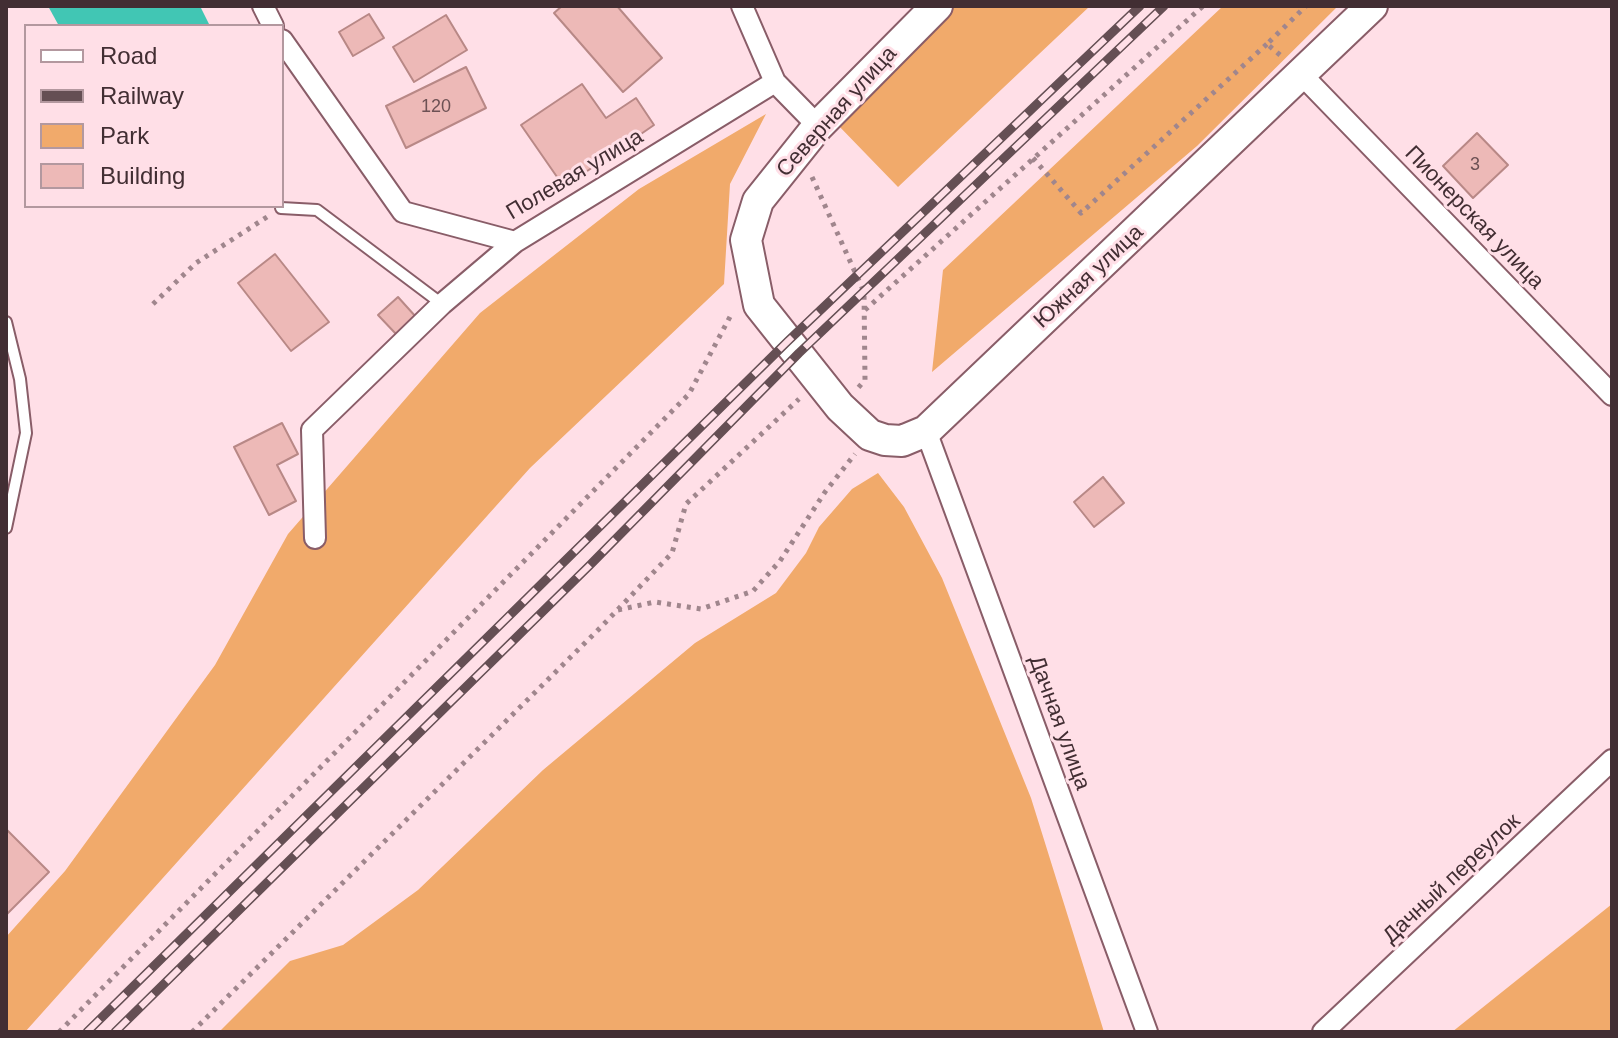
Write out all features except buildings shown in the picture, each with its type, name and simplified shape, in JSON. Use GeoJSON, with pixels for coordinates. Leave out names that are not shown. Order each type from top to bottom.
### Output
{"type":"FeatureCollection","features":[{"type":"Feature","properties":{"kind":"street"},"geometry":{"type":"LineString","coordinates":[[263,6],[272,24]]}},
{"type":"Feature","properties":{"kind":"street"},"geometry":{"type":"LineString","coordinates":[[742,6],[775,82],[818,126]]}},
{"type":"Feature","properties":{"kind":"street","name":"Северная улица"},"geometry":{"type":"LineString","coordinates":[[819,380],[759,305],[746,240],[758,201],[818,126],[937,6]]}},
{"type":"Feature","properties":{"kind":"street","name":"Южная улица"},"geometry":{"type":"LineString","coordinates":[[870,435],[902,441],[926,431],[1372,6]]}},
{"type":"Feature","properties":{"kind":"street","name":"Полевая улица"},"geometry":{"type":"LineString","coordinates":[[284,43],[403,212],[515,242],[775,82]]}},
{"type":"Feature","properties":{"kind":"street","name":"Пионерская улица"},"geometry":{"type":"LineString","coordinates":[[1302,75],[1612,395]]}},
{"type":"Feature","properties":{"kind":"street"},"geometry":{"type":"LineString","coordinates":[[315,538],[312,430],[442,304],[515,242]]}},
{"type":"Feature","properties":{"kind":"street"},"geometry":{"type":"LineString","coordinates":[[819,380],[840,407],[870,435]]}},
{"type":"Feature","properties":{"kind":"street","name":"Дачная улица"},"geometry":{"type":"LineString","coordinates":[[926,431],[1147,1032]]}},
{"type":"Feature","properties":{"kind":"street","name":"Дачный переулок"},"geometry":{"type":"LineString","coordinates":[[1323,1032],[1612,760]]}},
{"type":"Feature","properties":{"kind":"lane"},"geometry":{"type":"LineString","coordinates":[[281,208],[317,210],[442,304]]}},
{"type":"Feature","properties":{"kind":"lane"},"geometry":{"type":"LineString","coordinates":[[6,322],[20,379],[26,433],[6,528]]}},
{"type":"Feature","properties":{"kind":"path"},"geometry":{"type":"LineString","coordinates":[[865,310],[1203,6]]}},
{"type":"Feature","properties":{"kind":"path"},"geometry":{"type":"LineString","coordinates":[[1033,158],[1081,213],[1306,6]]}},
{"type":"Feature","properties":{"kind":"path"},"geometry":{"type":"LineString","coordinates":[[1267,44],[1302,75]]}},
{"type":"Feature","properties":{"kind":"path"},"geometry":{"type":"LineString","coordinates":[[799,149],[864,292],[865,380],[840,407]]}},
{"type":"Feature","properties":{"kind":"path"},"geometry":{"type":"LineString","coordinates":[[153,304],[196,263],[281,208]]}},
{"type":"Feature","properties":{"kind":"path"},"geometry":{"type":"LineString","coordinates":[[59,1032],[689,394],[752,277]]}},
{"type":"Feature","properties":{"kind":"path"},"geometry":{"type":"LineString","coordinates":[[192,1032],[601,627],[672,553],[686,504],[819,380]]}},
{"type":"Feature","properties":{"kind":"path"},"geometry":{"type":"LineString","coordinates":[[617,610],[655,602],[701,609],[753,591],[780,561],[825,492],[870,435]]}},
{"type":"Feature","properties":{"kind":"green space"},"geometry":{"type":"Polygon","coordinates":[[[950,6],[1090,6],[898,187],[835,122],[950,6]]]}},
{"type":"Feature","properties":{"kind":"green space"},"geometry":{"type":"Polygon","coordinates":[[[1223,6],[1338,6],[1197,146],[932,372],[943,270],[1223,6]]]}},
{"type":"Feature","properties":{"kind":"green space"},"geometry":{"type":"Polygon","coordinates":[[[766,114],[730,184],[724,284],[530,468],[25,1032],[6,1032],[6,937],[65,871],[215,665],[288,534],[480,313],[639,189],[766,114]]]}},
{"type":"Feature","properties":{"kind":"green space"},"geometry":{"type":"Polygon","coordinates":[[[878,473],[904,507],[942,578],[1031,798],[1104,1032],[219,1032],[290,961],[343,945],[418,890],[543,770],[695,643],[776,593],[806,553],[819,527],[852,489],[878,473]]]}},
{"type":"Feature","properties":{"kind":"green space"},"geometry":{"type":"Polygon","coordinates":[[[1612,904],[1612,1032],[1452,1032],[1612,904]]]}},
{"type":"Feature","properties":{"kind":"shaded area"},"geometry":{"type":"Polygon","coordinates":[[[48,6],[200,6],[209,24],[58,24],[48,6]]]}},
{"type":"Feature","properties":{"kind":"railway"},"geometry":{"type":"LineString","coordinates":[[87,1032],[788,341],[1140,6]]}},
{"type":"Feature","properties":{"kind":"railway"},"geometry":{"type":"LineString","coordinates":[[115,1032],[590,565],[799,353],[1164,6]]}}]}
